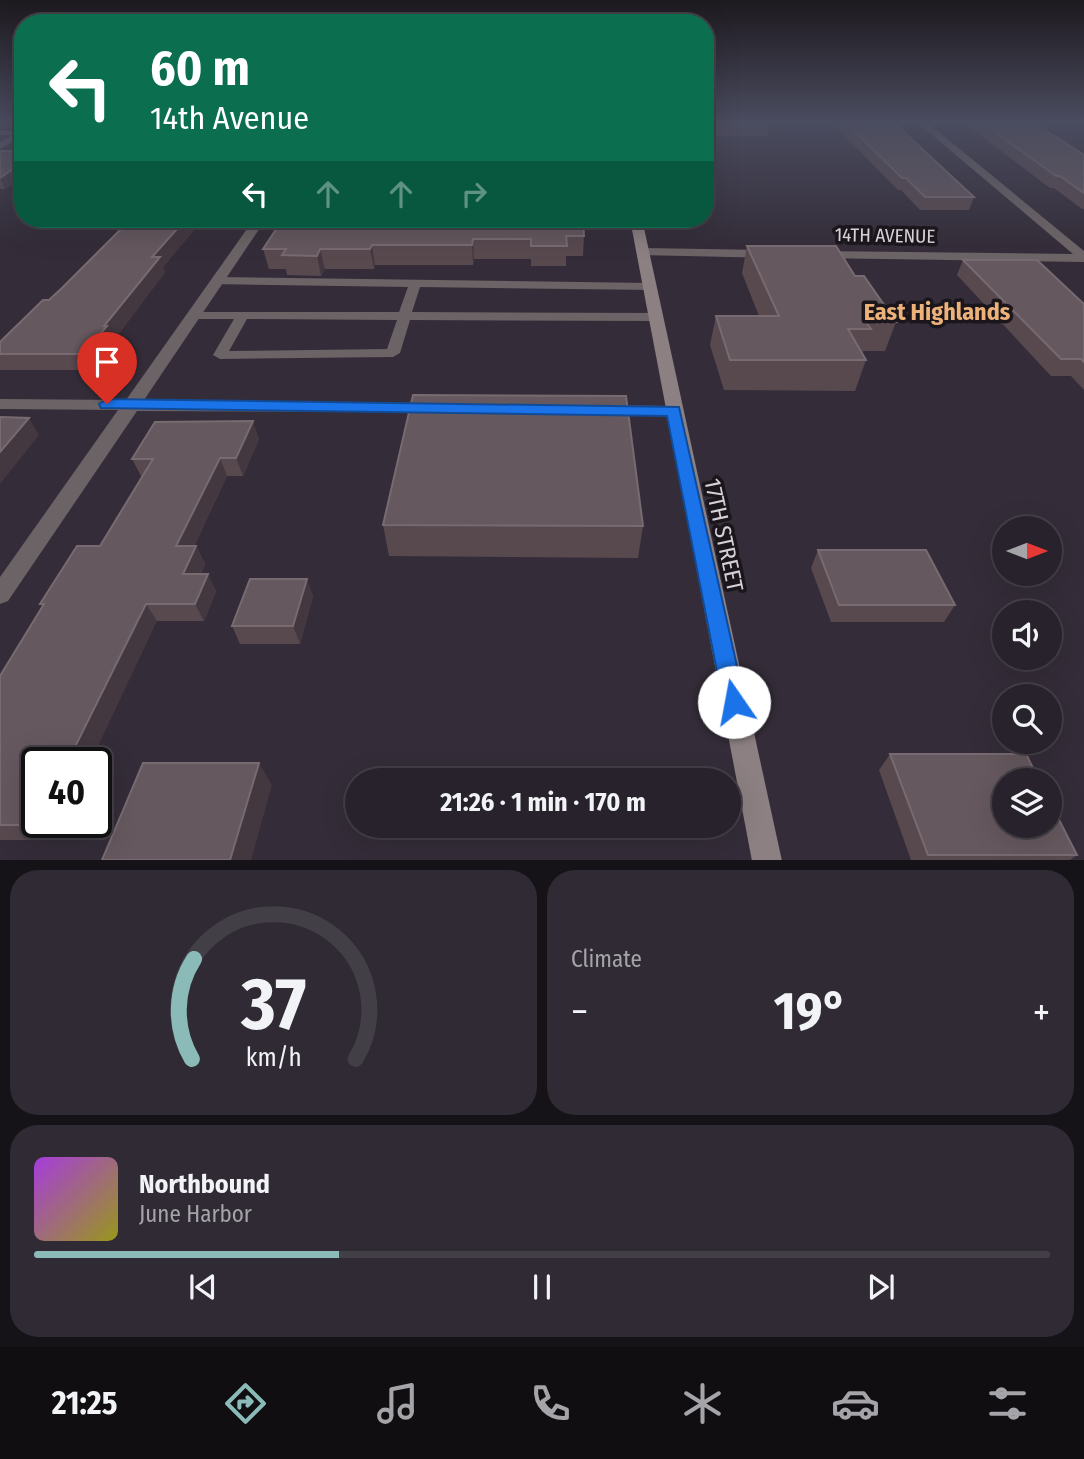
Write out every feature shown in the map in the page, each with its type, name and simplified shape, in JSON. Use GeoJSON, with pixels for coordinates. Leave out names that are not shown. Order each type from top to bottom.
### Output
{"type":"FeatureCollection","features":[{"type":"Feature","properties":{"kind":"street"},"geometry":{"type":"LineString","coordinates":[[970,163],[1084,258]]}},
{"type":"Feature","properties":{"kind":"street"},"geometry":{"type":"LineString","coordinates":[[0,595],[254,228]]}},
{"type":"Feature","properties":{"kind":"street","name":"17TH STREET"},"geometry":{"type":"LineString","coordinates":[[638,228],[767,860]]}},
{"type":"Feature","properties":{"kind":"street"},"geometry":{"type":"LineString","coordinates":[[644,253],[781,254]]}},
{"type":"Feature","properties":{"kind":"street","name":"14TH AVENUE"},"geometry":{"type":"LineString","coordinates":[[809,255],[1084,258]]}},
{"type":"Feature","properties":{"kind":"street"},"geometry":{"type":"LineString","coordinates":[[0,404],[452,408]]}},
{"type":"Feature","properties":{"kind":"street"},"geometry":{"type":"LineString","coordinates":[[590,410],[674,411]]}},
{"type":"Feature","properties":{"kind":"lane"},"geometry":{"type":"LineString","coordinates":[[217,281],[650,287]]}},
{"type":"Feature","properties":{"kind":"lane"},"geometry":{"type":"LineString","coordinates":[[243,315],[220,355],[393,353],[415,283]]}},
{"type":"Feature","properties":{"kind":"lane"},"geometry":{"type":"LineString","coordinates":[[194,315],[656,317]]}},
{"type":"Feature","properties":{"kind":"building"},"geometry":{"type":"Polygon","coordinates":[[[0,163],[14,163],[14,168],[0,178],[0,163]]]}},
{"type":"Feature","properties":{"kind":"building"},"geometry":{"type":"Polygon","coordinates":[[[887,163],[937,163],[974,197],[925,197],[906,178],[902,178],[887,163]]]}},
{"type":"Feature","properties":{"kind":"building"},"geometry":{"type":"Polygon","coordinates":[[[1038,163],[1084,163],[1084,193],[1060,176],[1038,163]]]}},
{"type":"Feature","properties":{"kind":"building"},"geometry":{"type":"Polygon","coordinates":[[[122,228],[178,228],[152,257],[160,257],[84,354],[0,354],[0,342],[43,300],[49,300],[122,228]]]}},
{"type":"Feature","properties":{"kind":"building"},"geometry":{"type":"Polygon","coordinates":[[[277,228],[584,228],[584,236],[566,236],[567,246],[531,246],[531,239],[473,239],[472,245],[372,245],[370,249],[320,249],[317,256],[282,255],[286,249],[263,249],[277,228]]]}},
{"type":"Feature","properties":{"kind":"building"},"geometry":{"type":"Polygon","coordinates":[[[747,246],[836,246],[855,276],[864,276],[896,322],[866,322],[871,329],[848,329],[866,360],[730,360],[716,316],[779,316],[747,246]]]}},
{"type":"Feature","properties":{"kind":"building"},"geometry":{"type":"Polygon","coordinates":[[[963,260],[1037,260],[1084,304],[1084,362],[1081,359],[1061,359],[963,260]]]}},
{"type":"Feature","properties":{"kind":"building"},"geometry":{"type":"Polygon","coordinates":[[[413,395],[626,396],[643,526],[383,525],[413,395]]]}},
{"type":"Feature","properties":{"kind":"building"},"geometry":{"type":"Polygon","coordinates":[[[0,417],[29,418],[0,452],[0,417]]]}},
{"type":"Feature","properties":{"kind":"building"},"geometry":{"type":"Polygon","coordinates":[[[253,421],[236,458],[220,458],[176,546],[196,546],[183,574],[208,574],[195,604],[146,604],[75,747],[21,747],[21,825],[0,825],[0,676],[44,604],[40,604],[77,546],[100,546],[153,459],[132,459],[155,422],[253,421]]]}},
{"type":"Feature","properties":{"kind":"building"},"geometry":{"type":"Polygon","coordinates":[[[818,550],[926,550],[955,605],[839,605],[818,550]]]}},
{"type":"Feature","properties":{"kind":"building"},"geometry":{"type":"Polygon","coordinates":[[[250,579],[307,579],[293,626],[232,626],[250,579]]]}},
{"type":"Feature","properties":{"kind":"building"},"geometry":{"type":"Polygon","coordinates":[[[890,754],[1026,754],[1033,768],[992,768],[992,838],[1062,838],[1062,826],[1077,855],[928,855],[890,754]]]}},
{"type":"Feature","properties":{"kind":"building"},"geometry":{"type":"Polygon","coordinates":[[[143,763],[259,763],[230,860],[102,860],[143,763]]]}},
{"type":"Feature","properties":{"kind":"district","name":"East Highlands"},"geometry":{"type":"Point","coordinates":[937,312]}},
{"type":"Feature","properties":{"kind":"route"},"geometry":{"type":"LineString","coordinates":[[107,404],[674,411],[734,702]]}}]}
